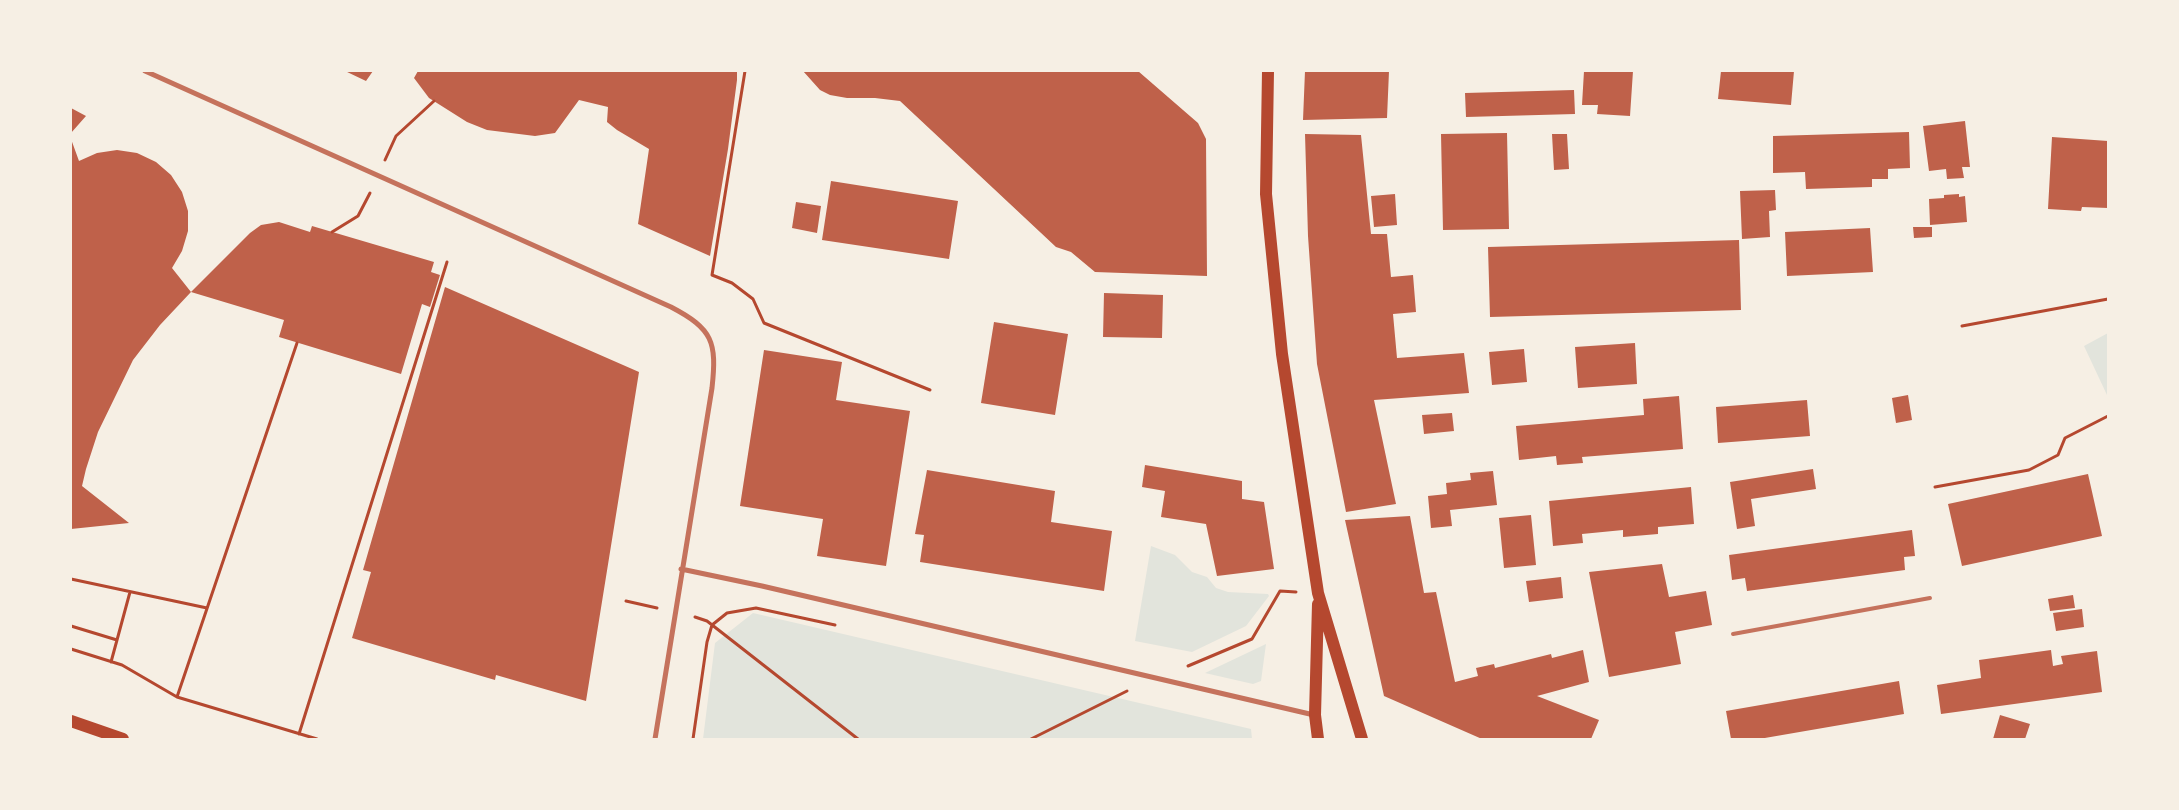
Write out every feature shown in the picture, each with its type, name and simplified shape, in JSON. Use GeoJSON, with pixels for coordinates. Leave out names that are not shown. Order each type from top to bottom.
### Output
{"type":"FeatureCollection","features":[{"type":"Feature","properties":{"kind":"main road"},"geometry":{"type":"LineString","coordinates":[[1268,71],[1266,194],[1282,354],[1318,593],[1363,738]]}},
{"type":"Feature","properties":{"kind":"main road"},"geometry":{"type":"LineString","coordinates":[[1318,593],[1315,715],[1318,739]]}},
{"type":"Feature","properties":{"kind":"main road"},"geometry":{"type":"LineString","coordinates":[[71,722],[123,739]]}},
{"type":"Feature","properties":{"kind":"street"},"geometry":{"type":"LineString","coordinates":[[144,71],[377,177],[671,307],[691,317],[705,329],[713,346],[715,361],[654,739]]}},
{"type":"Feature","properties":{"kind":"street"},"geometry":{"type":"LineString","coordinates":[[681,569],[771,588],[1315,715]]}},
{"type":"Feature","properties":{"kind":"lane"},"geometry":{"type":"LineString","coordinates":[[1734,634],[1930,598]]}},
{"type":"Feature","properties":{"kind":"path"},"geometry":{"type":"LineString","coordinates":[[745,71],[712,274],[732,283],[754,298],[764,323],[930,390]]}},
{"type":"Feature","properties":{"kind":"path"},"geometry":{"type":"LineString","coordinates":[[332,232],[358,216],[396,136],[434,101]]}},
{"type":"Feature","properties":{"kind":"path"},"geometry":{"type":"LineString","coordinates":[[299,734],[447,262]]}},
{"type":"Feature","properties":{"kind":"path"},"geometry":{"type":"LineString","coordinates":[[1962,326],[2108,299]]}},
{"type":"Feature","properties":{"kind":"path"},"geometry":{"type":"LineString","coordinates":[[177,697],[297,343]]}},
{"type":"Feature","properties":{"kind":"path"},"geometry":{"type":"LineString","coordinates":[[1935,487],[2029,470],[2058,455],[2066,438],[2108,416]]}},
{"type":"Feature","properties":{"kind":"path"},"geometry":{"type":"LineString","coordinates":[[71,579],[207,608]]}},
{"type":"Feature","properties":{"kind":"path"},"geometry":{"type":"LineString","coordinates":[[111,662],[130,592]]}},
{"type":"Feature","properties":{"kind":"path"},"geometry":{"type":"LineString","coordinates":[[626,601],[675,611],[707,621],[858,739]]}},
{"type":"Feature","properties":{"kind":"path"},"geometry":{"type":"LineString","coordinates":[[693,739],[707,642],[712,626],[727,613],[756,608],[843,627]]}},
{"type":"Feature","properties":{"kind":"path"},"geometry":{"type":"LineString","coordinates":[[71,626],[117,640]]}},
{"type":"Feature","properties":{"kind":"path"},"geometry":{"type":"LineString","coordinates":[[71,649],[122,666],[177,697],[317,739]]}},
{"type":"Feature","properties":{"kind":"path"},"geometry":{"type":"LineString","coordinates":[[1121,688],[1130,690]]}},
{"type":"Feature","properties":{"kind":"shaded area"},"geometry":{"type":"Polygon","coordinates":[[[2108,333],[2108,395],[2107,395],[2084,346],[2108,333]]]}},
{"type":"Feature","properties":{"kind":"shaded area"},"geometry":{"type":"Polygon","coordinates":[[[1151,546],[1175,555],[1192,572],[1207,577],[1216,588],[1228,592],[1268,594],[1269,596],[1246,626],[1192,652],[1135,641],[1151,546]]]}},
{"type":"Feature","properties":{"kind":"shaded area"},"geometry":{"type":"Polygon","coordinates":[[[753,613],[1251,729],[1252,739],[703,739],[715,643],[753,613]]]}},
{"type":"Feature","properties":{"kind":"shaded area"},"geometry":{"type":"Polygon","coordinates":[[[1266,644],[1261,681],[1253,684],[1205,673],[1266,644]]]}},
{"type":"Feature","properties":{"kind":"building"},"geometry":{"type":"Polygon","coordinates":[[[345,71],[373,71],[366,81],[345,71]]]}},
{"type":"Feature","properties":{"kind":"building"},"geometry":{"type":"Polygon","coordinates":[[[418,71],[737,71],[728,149],[710,256],[638,224],[649,149],[607,122],[608,107],[579,100],[555,133],[535,136],[487,130],[467,122],[429,98],[414,78],[418,71]]]}},
{"type":"Feature","properties":{"kind":"building"},"geometry":{"type":"Polygon","coordinates":[[[803,71],[1138,71],[1198,123],[1206,139],[1207,276],[1095,272],[1071,252],[1056,247],[900,101],[875,98],[847,98],[830,95],[820,90],[803,71]]]}},
{"type":"Feature","properties":{"kind":"building"},"geometry":{"type":"Polygon","coordinates":[[[1305,71],[1389,71],[1387,118],[1303,120],[1305,71]]]}},
{"type":"Feature","properties":{"kind":"building"},"geometry":{"type":"Polygon","coordinates":[[[1584,71],[1633,71],[1630,116],[1597,114],[1598,105],[1582,105],[1584,71]]]}},
{"type":"Feature","properties":{"kind":"building"},"geometry":{"type":"Polygon","coordinates":[[[1721,71],[1794,71],[1791,105],[1718,99],[1721,71]]]}},
{"type":"Feature","properties":{"kind":"building"},"geometry":{"type":"Polygon","coordinates":[[[1574,90],[1575,114],[1466,117],[1465,93],[1574,90]]]}},
{"type":"Feature","properties":{"kind":"building"},"geometry":{"type":"Polygon","coordinates":[[[71,108],[86,116],[71,133],[71,108]]]}},
{"type":"Feature","properties":{"kind":"building"},"geometry":{"type":"Polygon","coordinates":[[[1965,121],[1970,167],[1962,167],[1964,178],[1947,179],[1946,169],[1929,171],[1923,126],[1965,121]]]}},
{"type":"Feature","properties":{"kind":"building"},"geometry":{"type":"Polygon","coordinates":[[[1909,132],[1910,168],[1888,169],[1888,179],[1872,179],[1872,187],[1806,189],[1805,172],[1773,173],[1773,136],[1909,132]]]}},
{"type":"Feature","properties":{"kind":"building"},"geometry":{"type":"Polygon","coordinates":[[[1507,133],[1509,229],[1443,230],[1441,134],[1507,133]]]}},
{"type":"Feature","properties":{"kind":"building"},"geometry":{"type":"Polygon","coordinates":[[[1305,134],[1361,135],[1371,234],[1387,234],[1391,277],[1413,275],[1416,312],[1393,314],[1397,358],[1464,353],[1469,393],[1374,400],[1396,504],[1346,512],[1317,364],[1308,236],[1305,134]]]}},
{"type":"Feature","properties":{"kind":"building"},"geometry":{"type":"Polygon","coordinates":[[[1552,134],[1567,134],[1569,169],[1554,170],[1552,134]]]}},
{"type":"Feature","properties":{"kind":"building"},"geometry":{"type":"Polygon","coordinates":[[[2052,137],[2108,141],[2108,208],[2082,207],[2081,211],[2048,209],[2052,137]]]}},
{"type":"Feature","properties":{"kind":"building"},"geometry":{"type":"Polygon","coordinates":[[[71,139],[79,161],[97,153],[117,150],[137,153],[156,162],[171,175],[182,192],[188,211],[188,231],[182,251],[172,268],[191,292],[160,325],[133,360],[98,432],[86,469],[82,486],[129,523],[71,529],[71,139]]]}},
{"type":"Feature","properties":{"kind":"building"},"geometry":{"type":"Polygon","coordinates":[[[831,181],[958,201],[949,259],[822,240],[831,181]]]}},
{"type":"Feature","properties":{"kind":"building"},"geometry":{"type":"Polygon","coordinates":[[[1775,190],[1776,210],[1769,211],[1770,237],[1742,239],[1740,191],[1775,190]]]}},
{"type":"Feature","properties":{"kind":"building"},"geometry":{"type":"Polygon","coordinates":[[[1395,194],[1397,225],[1374,227],[1371,196],[1395,194]]]}},
{"type":"Feature","properties":{"kind":"building"},"geometry":{"type":"Polygon","coordinates":[[[1959,194],[1959,197],[1965,196],[1967,222],[1930,225],[1929,199],[1959,194]]]}},
{"type":"Feature","properties":{"kind":"building"},"geometry":{"type":"Polygon","coordinates":[[[796,202],[821,206],[817,233],[792,228],[796,202]]]}},
{"type":"Feature","properties":{"kind":"building"},"geometry":{"type":"Polygon","coordinates":[[[279,222],[310,232],[312,226],[434,262],[431,272],[440,275],[430,307],[422,304],[401,374],[279,337],[284,320],[191,292],[250,233],[261,225],[279,222]]]}},
{"type":"Feature","properties":{"kind":"building"},"geometry":{"type":"Polygon","coordinates":[[[1913,227],[1932,227],[1932,237],[1914,238],[1913,227]]]}},
{"type":"Feature","properties":{"kind":"building"},"geometry":{"type":"Polygon","coordinates":[[[1870,228],[1873,272],[1787,276],[1785,232],[1870,228]]]}},
{"type":"Feature","properties":{"kind":"building"},"geometry":{"type":"Polygon","coordinates":[[[1739,240],[1741,310],[1490,317],[1488,247],[1739,240]]]}},
{"type":"Feature","properties":{"kind":"building"},"geometry":{"type":"Polygon","coordinates":[[[445,287],[639,372],[586,701],[496,675],[495,680],[352,638],[371,572],[363,570],[445,287]]]}},
{"type":"Feature","properties":{"kind":"building"},"geometry":{"type":"Polygon","coordinates":[[[1104,293],[1163,295],[1162,338],[1103,337],[1104,293]]]}},
{"type":"Feature","properties":{"kind":"building"},"geometry":{"type":"Polygon","coordinates":[[[994,322],[1068,334],[1055,415],[981,403],[994,322]]]}},
{"type":"Feature","properties":{"kind":"building"},"geometry":{"type":"Polygon","coordinates":[[[1635,343],[1637,384],[1578,388],[1575,347],[1635,343]]]}},
{"type":"Feature","properties":{"kind":"building"},"geometry":{"type":"Polygon","coordinates":[[[1524,349],[1527,382],[1492,385],[1489,352],[1524,349]]]}},
{"type":"Feature","properties":{"kind":"building"},"geometry":{"type":"Polygon","coordinates":[[[764,350],[842,362],[836,400],[910,411],[886,566],[817,556],[823,519],[740,506],[764,350]]]}},
{"type":"Feature","properties":{"kind":"building"},"geometry":{"type":"Polygon","coordinates":[[[1908,395],[1912,420],[1896,423],[1892,398],[1908,395]]]}},
{"type":"Feature","properties":{"kind":"building"},"geometry":{"type":"Polygon","coordinates":[[[1679,396],[1683,449],[1582,457],[1583,463],[1557,465],[1556,456],[1519,460],[1516,426],[1644,415],[1643,399],[1679,396]]]}},
{"type":"Feature","properties":{"kind":"building"},"geometry":{"type":"Polygon","coordinates":[[[1807,400],[1810,436],[1718,443],[1716,407],[1807,400]]]}},
{"type":"Feature","properties":{"kind":"building"},"geometry":{"type":"Polygon","coordinates":[[[1452,413],[1454,431],[1424,434],[1422,415],[1452,413]]]}},
{"type":"Feature","properties":{"kind":"building"},"geometry":{"type":"Polygon","coordinates":[[[1145,465],[1242,481],[1242,499],[1264,502],[1274,569],[1217,576],[1206,524],[1161,517],[1165,491],[1142,487],[1145,465]]]}},
{"type":"Feature","properties":{"kind":"building"},"geometry":{"type":"Polygon","coordinates":[[[1813,469],[1816,489],[1751,499],[1755,526],[1737,529],[1730,482],[1813,469]]]}},
{"type":"Feature","properties":{"kind":"building"},"geometry":{"type":"Polygon","coordinates":[[[927,470],[1055,491],[1051,522],[1112,531],[1104,591],[920,562],[924,535],[915,534],[927,470]]]}},
{"type":"Feature","properties":{"kind":"building"},"geometry":{"type":"Polygon","coordinates":[[[1493,471],[1497,505],[1450,510],[1452,526],[1431,528],[1428,496],[1447,494],[1446,483],[1471,480],[1470,473],[1493,471]]]}},
{"type":"Feature","properties":{"kind":"building"},"geometry":{"type":"Polygon","coordinates":[[[2088,474],[2102,536],[1962,566],[1948,504],[2088,474]]]}},
{"type":"Feature","properties":{"kind":"building"},"geometry":{"type":"Polygon","coordinates":[[[1691,487],[1694,524],[1658,527],[1658,534],[1623,537],[1623,530],[1582,534],[1583,543],[1553,546],[1549,501],[1691,487]]]}},
{"type":"Feature","properties":{"kind":"building"},"geometry":{"type":"Polygon","coordinates":[[[1531,515],[1536,565],[1504,568],[1499,518],[1531,515]]]}},
{"type":"Feature","properties":{"kind":"building"},"geometry":{"type":"Polygon","coordinates":[[[1410,516],[1424,593],[1436,592],[1455,682],[1478,676],[1476,668],[1494,664],[1495,668],[1551,654],[1552,658],[1583,650],[1589,682],[1537,696],[1599,720],[1591,739],[1482,739],[1384,696],[1345,520],[1410,516]]]}},
{"type":"Feature","properties":{"kind":"building"},"geometry":{"type":"Polygon","coordinates":[[[1912,530],[1915,556],[1904,557],[1905,570],[1747,591],[1745,578],[1732,580],[1729,555],[1912,530]]]}},
{"type":"Feature","properties":{"kind":"building"},"geometry":{"type":"Polygon","coordinates":[[[1662,564],[1669,597],[1706,591],[1712,625],[1675,632],[1681,664],[1609,677],[1589,572],[1662,564]]]}},
{"type":"Feature","properties":{"kind":"building"},"geometry":{"type":"Polygon","coordinates":[[[1561,577],[1563,598],[1529,602],[1526,581],[1561,577]]]}},
{"type":"Feature","properties":{"kind":"building"},"geometry":{"type":"Polygon","coordinates":[[[2073,595],[2075,608],[2050,611],[2048,599],[2073,595]]]}},
{"type":"Feature","properties":{"kind":"building"},"geometry":{"type":"Polygon","coordinates":[[[2082,609],[2084,627],[2056,631],[2053,613],[2082,609]]]}},
{"type":"Feature","properties":{"kind":"building"},"geometry":{"type":"Polygon","coordinates":[[[2051,650],[2053,666],[2063,664],[2061,656],[2097,651],[2102,692],[1941,714],[1937,685],[1981,678],[1979,660],[2051,650]]]}},
{"type":"Feature","properties":{"kind":"building"},"geometry":{"type":"Polygon","coordinates":[[[1899,681],[1904,714],[1759,739],[1731,739],[1726,711],[1899,681]]]}},
{"type":"Feature","properties":{"kind":"building"},"geometry":{"type":"Polygon","coordinates":[[[2000,715],[2030,724],[2025,739],[1993,739],[2000,715]]]}}]}
